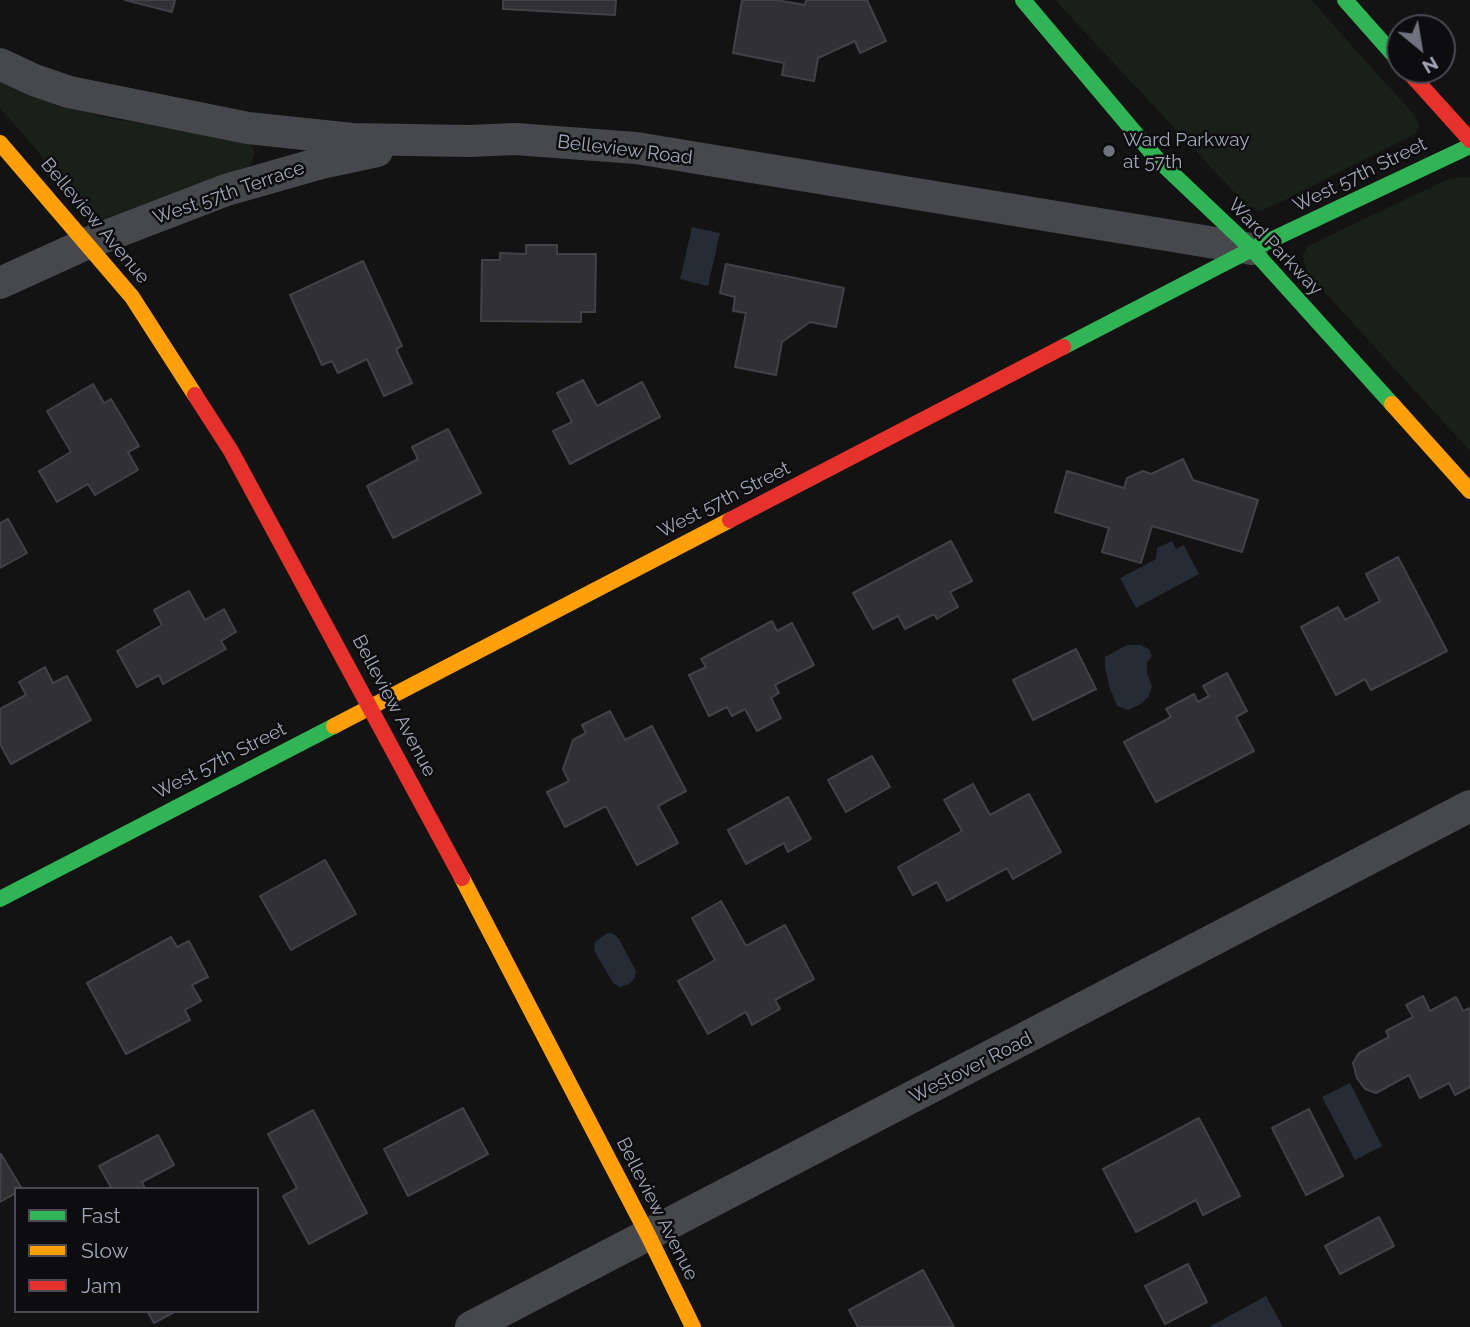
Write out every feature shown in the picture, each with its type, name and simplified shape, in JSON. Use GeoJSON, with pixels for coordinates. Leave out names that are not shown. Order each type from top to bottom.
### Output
{"type":"FeatureCollection","features":[{"type":"Feature","properties":{"kind":"street","name":"Ward Parkway"},"geometry":{"type":"LineString","coordinates":[[1023,0],[1157,159],[1252,250],[1470,491]]}},
{"type":"Feature","properties":{"kind":"street"},"geometry":{"type":"LineString","coordinates":[[1345,0],[1386,46]]}},
{"type":"Feature","properties":{"kind":"street","name":"Belleview Road"},"geometry":{"type":"LineString","coordinates":[[0,64],[69,92],[248,128],[352,139],[515,139],[636,148],[1252,250]]}},
{"type":"Feature","properties":{"kind":"street"},"geometry":{"type":"LineString","coordinates":[[1420,84],[1470,140]]}},
{"type":"Feature","properties":{"kind":"street","name":"West 57th Terrace"},"geometry":{"type":"LineString","coordinates":[[0,283],[88,243],[226,190],[321,163],[399,146],[470,141]]}},
{"type":"Feature","properties":{"kind":"street","name":"Belleview Avenue"},"geometry":{"type":"LineString","coordinates":[[0,143],[88,243],[132,298],[231,451],[370,706],[648,1235],[693,1327]]}},
{"type":"Feature","properties":{"kind":"street","name":"West 57th Street"},"geometry":{"type":"LineString","coordinates":[[0,899],[1252,250],[1470,146]]}},
{"type":"Feature","properties":{"kind":"street","name":"Westover Road"},"geometry":{"type":"LineString","coordinates":[[471,1327],[1470,806]]}},
{"type":"Feature","properties":{"kind":"shaded area"},"geometry":{"type":"Polygon","coordinates":[[[1055,0],[1311,0],[1416,117],[1419,127],[1415,134],[1275,205],[1259,211],[1248,207],[1055,0]]]}},
{"type":"Feature","properties":{"kind":"shaded area"},"geometry":{"type":"Polygon","coordinates":[[[0,78],[102,117],[250,142],[255,153],[250,166],[101,220],[90,212],[0,108],[0,78]]]}},
{"type":"Feature","properties":{"kind":"shaded area"},"geometry":{"type":"Polygon","coordinates":[[[1470,178],[1470,451],[1306,272],[1303,256],[1308,246],[1448,179],[1470,178]]]}},
{"type":"Feature","properties":{"kind":"shaded area"},"geometry":{"type":"Polygon","coordinates":[[[692,227],[720,233],[708,286],[680,279],[692,227]]]}},
{"type":"Feature","properties":{"kind":"shaded area"},"geometry":{"type":"Polygon","coordinates":[[[1172,541],[1176,549],[1184,545],[1199,574],[1136,608],[1120,578],[1156,559],[1157,548],[1172,541]]]}},
{"type":"Feature","properties":{"kind":"shaded area"},"geometry":{"type":"Polygon","coordinates":[[[1127,645],[1140,645],[1149,649],[1152,656],[1147,663],[1147,673],[1152,686],[1149,696],[1141,704],[1128,710],[1117,706],[1105,666],[1105,657],[1127,645]]]}},
{"type":"Feature","properties":{"kind":"shaded area"},"geometry":{"type":"Polygon","coordinates":[[[607,933],[614,934],[619,939],[636,971],[635,978],[629,984],[620,987],[613,983],[594,950],[595,942],[607,933]]]}},
{"type":"Feature","properties":{"kind":"shaded area"},"geometry":{"type":"Polygon","coordinates":[[[1350,1083],[1382,1146],[1355,1160],[1322,1097],[1350,1083]]]}},
{"type":"Feature","properties":{"kind":"shaded area"},"geometry":{"type":"Polygon","coordinates":[[[1266,1296],[1283,1327],[1209,1327],[1266,1296]]]}},
{"type":"Feature","properties":{"kind":"building"},"geometry":{"type":"Polygon","coordinates":[[[125,0],[175,0],[172,12],[125,0]]]}},
{"type":"Feature","properties":{"kind":"building"},"geometry":{"type":"Polygon","coordinates":[[[503,0],[616,0],[615,15],[503,9],[503,0]]]}},
{"type":"Feature","properties":{"kind":"building"},"geometry":{"type":"Polygon","coordinates":[[[742,0],[776,0],[805,5],[806,0],[867,0],[886,41],[860,53],[855,41],[818,58],[814,81],[782,75],[784,63],[733,53],[742,0]]]}},
{"type":"Feature","properties":{"kind":"building"},"geometry":{"type":"Polygon","coordinates":[[[526,245],[557,245],[557,254],[596,254],[595,312],[581,312],[581,322],[481,321],[482,260],[500,260],[500,253],[526,254],[526,245]]]}},
{"type":"Feature","properties":{"kind":"building"},"geometry":{"type":"Polygon","coordinates":[[[363,261],[402,346],[396,349],[412,383],[384,396],[367,359],[338,373],[332,361],[322,365],[290,295],[363,261]]]}},
{"type":"Feature","properties":{"kind":"building"},"geometry":{"type":"Polygon","coordinates":[[[726,264],[844,288],[836,327],[810,322],[782,342],[776,375],[735,367],[746,313],[733,311],[735,297],[720,293],[726,264]]]}},
{"type":"Feature","properties":{"kind":"building"},"geometry":{"type":"Polygon","coordinates":[[[583,380],[597,406],[642,382],[660,417],[570,464],[553,431],[572,422],[557,393],[583,380]]]}},
{"type":"Feature","properties":{"kind":"building"},"geometry":{"type":"Polygon","coordinates":[[[93,384],[104,403],[111,399],[139,446],[128,452],[138,470],[95,495],[88,484],[57,502],[39,471],[71,452],[47,411],[93,384]]]}},
{"type":"Feature","properties":{"kind":"building"},"geometry":{"type":"Polygon","coordinates":[[[448,429],[481,493],[393,538],[367,486],[418,459],[412,447],[448,429]]]}},
{"type":"Feature","properties":{"kind":"building"},"geometry":{"type":"Polygon","coordinates":[[[1183,459],[1193,480],[1258,500],[1242,552],[1152,526],[1141,563],[1102,552],[1109,528],[1055,512],[1067,471],[1124,488],[1127,478],[1143,471],[1151,474],[1183,459]]]}},
{"type":"Feature","properties":{"kind":"building"},"geometry":{"type":"Polygon","coordinates":[[[8,519],[27,553],[0,568],[0,523],[8,519]]]}},
{"type":"Feature","properties":{"kind":"building"},"geometry":{"type":"Polygon","coordinates":[[[951,541],[972,581],[950,592],[958,607],[937,619],[934,614],[905,629],[898,616],[873,629],[853,593],[951,541]]]}},
{"type":"Feature","properties":{"kind":"building"},"geometry":{"type":"Polygon","coordinates":[[[1398,557],[1447,651],[1371,690],[1365,679],[1336,695],[1301,627],[1338,607],[1345,620],[1380,601],[1366,574],[1398,557]]]}},
{"type":"Feature","properties":{"kind":"building"},"geometry":{"type":"Polygon","coordinates":[[[189,591],[205,620],[224,609],[236,632],[221,641],[226,649],[163,684],[159,675],[137,687],[117,651],[162,625],[154,610],[189,591]]]}},
{"type":"Feature","properties":{"kind":"building"},"geometry":{"type":"Polygon","coordinates":[[[772,621],[777,631],[792,623],[814,665],[775,685],[779,693],[771,698],[781,718],[757,731],[745,709],[732,716],[727,707],[709,716],[689,675],[706,667],[701,659],[772,621]]]}},
{"type":"Feature","properties":{"kind":"building"},"geometry":{"type":"Polygon","coordinates":[[[1076,649],[1096,689],[1033,720],[1013,680],[1076,649]]]}},
{"type":"Feature","properties":{"kind":"building"},"geometry":{"type":"Polygon","coordinates":[[[45,667],[53,683],[67,676],[91,720],[11,764],[0,744],[0,709],[26,695],[19,682],[45,667]]]}},
{"type":"Feature","properties":{"kind":"building"},"geometry":{"type":"Polygon","coordinates":[[[1227,673],[1247,711],[1236,717],[1254,751],[1156,802],[1124,742],[1171,717],[1166,709],[1194,694],[1198,702],[1209,696],[1203,686],[1227,673]]]}},
{"type":"Feature","properties":{"kind":"building"},"geometry":{"type":"Polygon","coordinates":[[[610,711],[625,740],[652,726],[686,791],[658,806],[678,843],[637,865],[606,806],[565,827],[547,792],[569,781],[563,769],[573,740],[586,733],[582,725],[610,711]]]}},
{"type":"Feature","properties":{"kind":"building"},"geometry":{"type":"Polygon","coordinates":[[[872,756],[890,787],[846,812],[828,780],[872,756]]]}},
{"type":"Feature","properties":{"kind":"building"},"geometry":{"type":"Polygon","coordinates":[[[973,784],[990,815],[1029,794],[1061,852],[1013,879],[1007,868],[947,901],[937,882],[913,895],[898,867],[962,831],[944,800],[973,784]]]}},
{"type":"Feature","properties":{"kind":"building"},"geometry":{"type":"Polygon","coordinates":[[[788,797],[811,839],[788,852],[784,843],[746,864],[728,830],[788,797]]]}},
{"type":"Feature","properties":{"kind":"building"},"geometry":{"type":"Polygon","coordinates":[[[325,860],[356,914],[291,950],[260,896],[325,860]]]}},
{"type":"Feature","properties":{"kind":"building"},"geometry":{"type":"Polygon","coordinates":[[[721,901],[746,946],[785,925],[814,979],[775,1000],[780,1009],[752,1025],[746,1012],[708,1034],[678,981],[715,960],[692,918],[721,901]]]}},
{"type":"Feature","properties":{"kind":"building"},"geometry":{"type":"Polygon","coordinates":[[[171,937],[177,947],[189,941],[208,977],[192,985],[201,1001],[185,1010],[190,1020],[126,1054],[87,983],[171,937]]]}},
{"type":"Feature","properties":{"kind":"building"},"geometry":{"type":"Polygon","coordinates":[[[1423,996],[1430,1011],[1456,997],[1463,1011],[1470,1008],[1470,1087],[1455,1095],[1449,1083],[1420,1098],[1409,1075],[1376,1093],[1365,1089],[1357,1078],[1353,1063],[1359,1053],[1389,1037],[1386,1031],[1413,1017],[1406,1005],[1423,996]]]}},
{"type":"Feature","properties":{"kind":"building"},"geometry":{"type":"Polygon","coordinates":[[[463,1108],[488,1154],[408,1196],[384,1149],[463,1108]]]}},
{"type":"Feature","properties":{"kind":"building"},"geometry":{"type":"Polygon","coordinates":[[[1309,1109],[1343,1176],[1306,1195],[1272,1128],[1309,1109]]]}},
{"type":"Feature","properties":{"kind":"building"},"geometry":{"type":"Polygon","coordinates":[[[313,1110],[367,1213],[309,1244],[283,1196],[297,1188],[268,1134],[313,1110]]]}},
{"type":"Feature","properties":{"kind":"building"},"geometry":{"type":"Polygon","coordinates":[[[1199,1118],[1240,1196],[1203,1215],[1196,1200],[1136,1232],[1103,1169],[1199,1118]]]}},
{"type":"Feature","properties":{"kind":"building"},"geometry":{"type":"Polygon","coordinates":[[[158,1135],[174,1165],[142,1182],[144,1187],[111,1187],[99,1166],[158,1135]]]}},
{"type":"Feature","properties":{"kind":"building"},"geometry":{"type":"Polygon","coordinates":[[[1,1154],[21,1187],[14,1187],[14,1194],[0,1202],[1,1154]]]}},
{"type":"Feature","properties":{"kind":"building"},"geometry":{"type":"Polygon","coordinates":[[[1379,1217],[1394,1246],[1340,1274],[1325,1246],[1379,1217]]]}},
{"type":"Feature","properties":{"kind":"building"},"geometry":{"type":"Polygon","coordinates":[[[1188,1264],[1207,1302],[1165,1324],[1145,1286],[1188,1264]]]}},
{"type":"Feature","properties":{"kind":"building"},"geometry":{"type":"Polygon","coordinates":[[[923,1270],[954,1327],[858,1327],[849,1310],[923,1270]]]}},
{"type":"Feature","properties":{"kind":"building"},"geometry":{"type":"Polygon","coordinates":[[[148,1313],[172,1313],[154,1323],[148,1313]]]}},
{"type":"Feature","properties":{"kind":"traffic: fast"},"geometry":{"type":"LineString","coordinates":[[1023,0],[1157,159],[1252,249],[1392,404]]}},
{"type":"Feature","properties":{"kind":"traffic: fast"},"geometry":{"type":"LineString","coordinates":[[1345,0],[1386,46]]}},
{"type":"Feature","properties":{"kind":"traffic: fast"},"geometry":{"type":"LineString","coordinates":[[1063,347],[1252,249],[1470,146]]}},
{"type":"Feature","properties":{"kind":"traffic: fast"},"geometry":{"type":"LineString","coordinates":[[0,899],[334,726]]}},
{"type":"Feature","properties":{"kind":"traffic: slow"},"geometry":{"type":"LineString","coordinates":[[0,143],[132,297],[195,395]]}},
{"type":"Feature","properties":{"kind":"traffic: slow"},"geometry":{"type":"LineString","coordinates":[[1392,404],[1470,491]]}},
{"type":"Feature","properties":{"kind":"traffic: slow"},"geometry":{"type":"LineString","coordinates":[[334,726],[730,520]]}},
{"type":"Feature","properties":{"kind":"traffic: slow"},"geometry":{"type":"LineString","coordinates":[[462,878],[693,1327]]}},
{"type":"Feature","properties":{"kind":"traffic: jam"},"geometry":{"type":"LineString","coordinates":[[1420,84],[1470,140]]}},
{"type":"Feature","properties":{"kind":"traffic: jam"},"geometry":{"type":"LineString","coordinates":[[730,520],[1063,347]]}},
{"type":"Feature","properties":{"kind":"traffic: jam"},"geometry":{"type":"LineString","coordinates":[[195,395],[231,451],[462,878]]}},
{"type":"Feature","properties":{"kind":"place","name":"Ward Parkway at 57th"},"geometry":{"type":"Point","coordinates":[1109,151]}}]}
